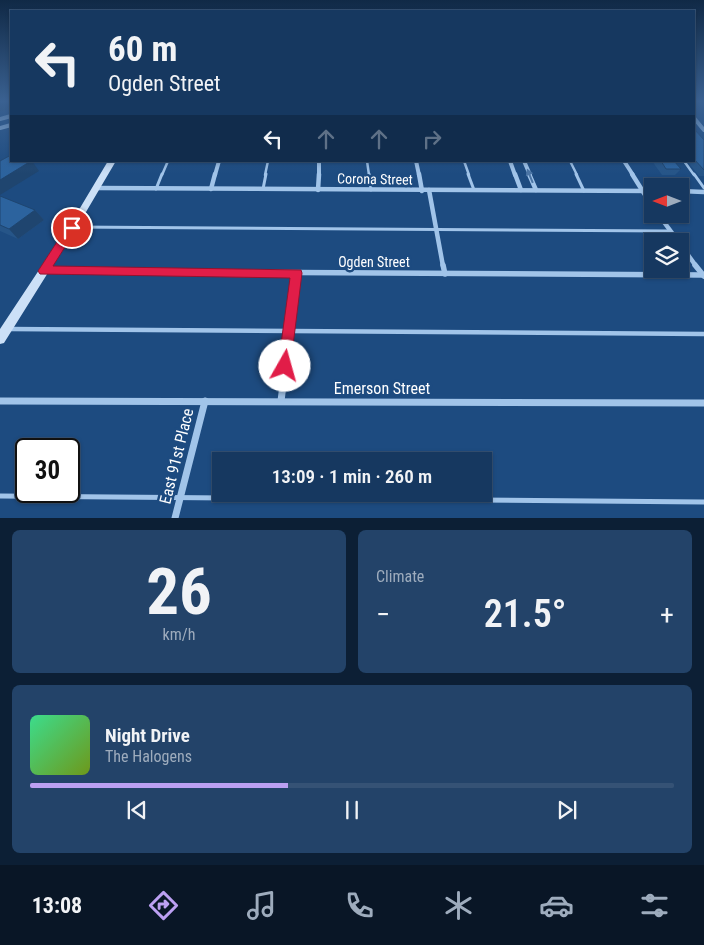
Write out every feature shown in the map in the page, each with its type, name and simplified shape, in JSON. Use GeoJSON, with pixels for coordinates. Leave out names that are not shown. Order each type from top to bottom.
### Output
{"type":"FeatureCollection","features":[{"type":"Feature","properties":{"kind":"street"},"geometry":{"type":"LineString","coordinates":[[3,334],[72,228],[111,162]]}},
{"type":"Feature","properties":{"kind":"street"},"geometry":{"type":"LineString","coordinates":[[211,189],[219,162]]}},
{"type":"Feature","properties":{"kind":"street"},"geometry":{"type":"LineString","coordinates":[[318,190],[319,162]]}},
{"type":"Feature","properties":{"kind":"street"},"geometry":{"type":"LineString","coordinates":[[416,162],[422,190]]}},
{"type":"Feature","properties":{"kind":"street"},"geometry":{"type":"LineString","coordinates":[[510,162],[520,190]]}},
{"type":"Feature","properties":{"kind":"street"},"geometry":{"type":"LineString","coordinates":[[524,162],[536,190]]}},
{"type":"Feature","properties":{"kind":"street"},"geometry":{"type":"LineString","coordinates":[[625,162],[644,195]]}},
{"type":"Feature","properties":{"kind":"street","name":"Corona Street"},"geometry":{"type":"LineString","coordinates":[[96,188],[641,191]]}},
{"type":"Feature","properties":{"kind":"street"},"geometry":{"type":"LineString","coordinates":[[429,190],[445,274]]}},
{"type":"Feature","properties":{"kind":"street"},"geometry":{"type":"LineString","coordinates":[[689,191],[704,192]]}},
{"type":"Feature","properties":{"kind":"street"},"geometry":{"type":"LineString","coordinates":[[664,223],[670,231]]}},
{"type":"Feature","properties":{"kind":"street"},"geometry":{"type":"LineString","coordinates":[[689,256],[704,276]]}},
{"type":"Feature","properties":{"kind":"street","name":"Ogden Street"},"geometry":{"type":"LineString","coordinates":[[44,271],[704,276]]}},
{"type":"Feature","properties":{"kind":"street"},"geometry":{"type":"LineString","coordinates":[[281,401],[296,273]]}},
{"type":"Feature","properties":{"kind":"street","name":"Emerson Street"},"geometry":{"type":"LineString","coordinates":[[0,401],[205,400],[704,403]]}},
{"type":"Feature","properties":{"kind":"street","name":"East 91st Place"},"geometry":{"type":"LineString","coordinates":[[175,518],[205,400]]}},
{"type":"Feature","properties":{"kind":"lane"},"geometry":{"type":"LineString","coordinates":[[156,189],[168,162]]}},
{"type":"Feature","properties":{"kind":"lane"},"geometry":{"type":"LineString","coordinates":[[263,189],[268,162]]}},
{"type":"Feature","properties":{"kind":"lane"},"geometry":{"type":"LineString","coordinates":[[367,162],[371,190]]}},
{"type":"Feature","properties":{"kind":"lane"},"geometry":{"type":"LineString","coordinates":[[464,162],[474,190]]}},
{"type":"Feature","properties":{"kind":"lane"},"geometry":{"type":"LineString","coordinates":[[570,162],[584,191]]}},
{"type":"Feature","properties":{"kind":"lane"},"geometry":{"type":"LineString","coordinates":[[685,162],[704,188]]}},
{"type":"Feature","properties":{"kind":"lane"},"geometry":{"type":"LineString","coordinates":[[72,228],[670,231]]}},
{"type":"Feature","properties":{"kind":"lane"},"geometry":{"type":"LineString","coordinates":[[3,334],[289,330],[704,334]]}},
{"type":"Feature","properties":{"kind":"lane"},"geometry":{"type":"LineString","coordinates":[[0,496],[704,502]]}},
{"type":"Feature","properties":{"kind":"building"},"geometry":{"type":"Polygon","coordinates":[[[695,130],[704,140],[704,170],[695,160],[695,130]]]}},
{"type":"Feature","properties":{"kind":"building"},"geometry":{"type":"Polygon","coordinates":[[[10,156],[10,162],[29,162],[0,180],[0,161],[10,156]]]}},
{"type":"Feature","properties":{"kind":"building"},"geometry":{"type":"Polygon","coordinates":[[[662,162],[675,162],[681,169],[666,169],[662,162]]]}},
{"type":"Feature","properties":{"kind":"building"},"geometry":{"type":"Polygon","coordinates":[[[0,196],[35,210],[9,229],[0,225],[0,196]]]}},
{"type":"Feature","properties":{"kind":"route"},"geometry":{"type":"LineString","coordinates":[[72,228],[44,271],[296,273],[285,366]]}}]}
